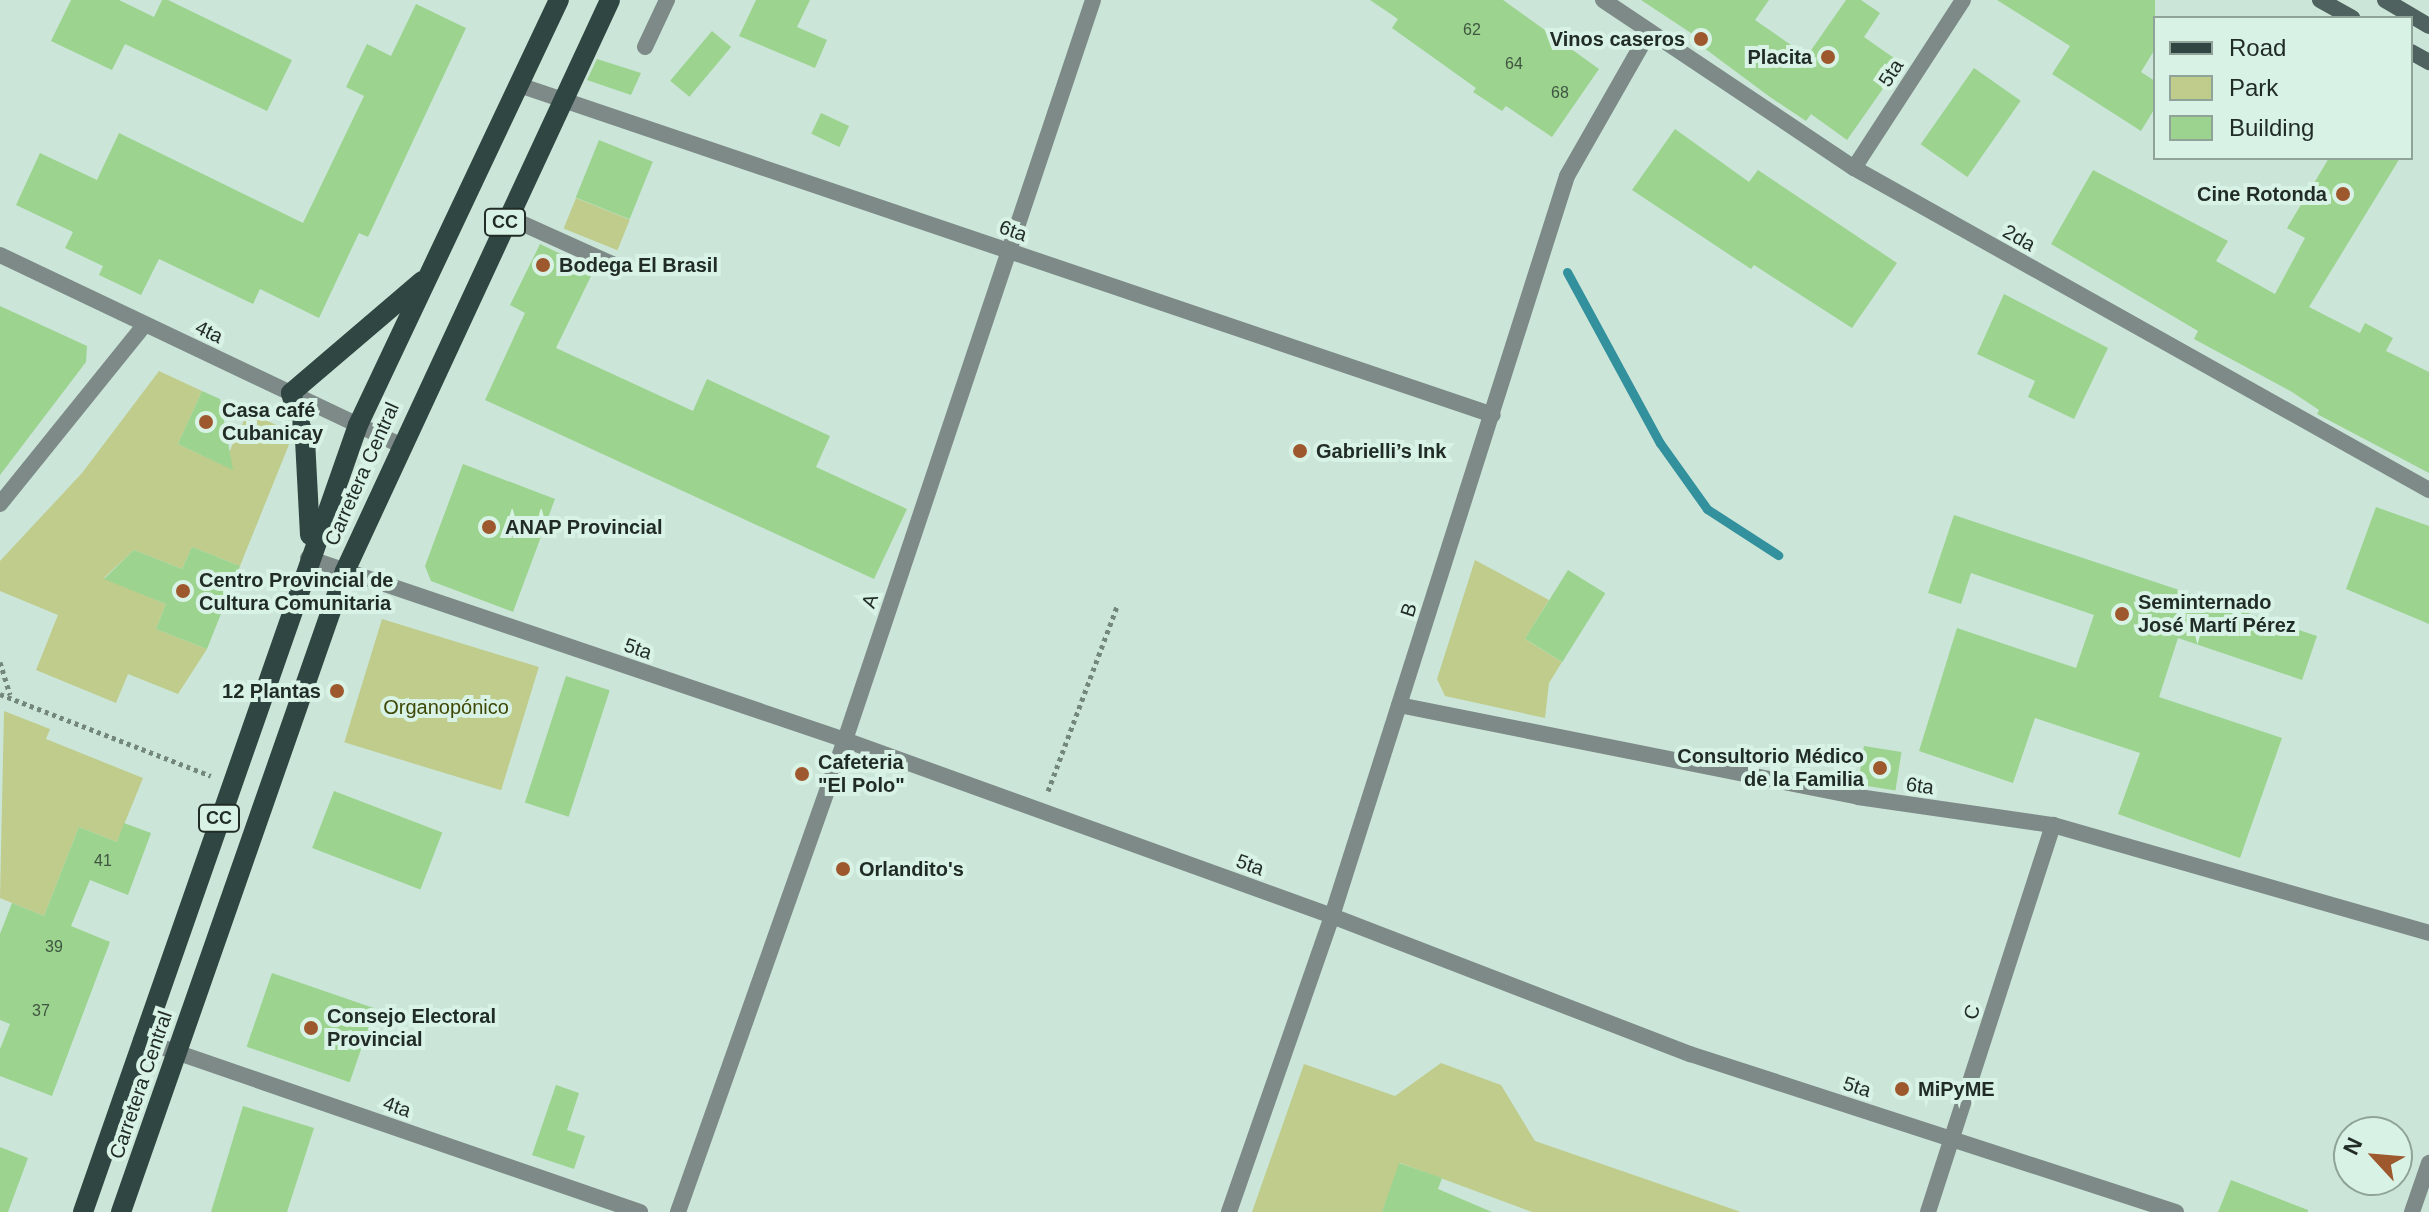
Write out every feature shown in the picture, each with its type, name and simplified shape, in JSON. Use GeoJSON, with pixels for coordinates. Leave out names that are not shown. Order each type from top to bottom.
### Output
{"type":"FeatureCollection","features":[{"type":"Feature","properties":{"kind":"main road","name":"Carretera Central"},"geometry":{"type":"LineString","coordinates":[[83,1212],[308,558],[358,425],[559,0]]}},
{"type":"Feature","properties":{"kind":"main road","name":"Carretera Central"},"geometry":{"type":"LineString","coordinates":[[121,1212],[345,571],[400,445],[610,0]]}},
{"type":"Feature","properties":{"kind":"main road"},"geometry":{"type":"LineString","coordinates":[[2320,0],[2348,16]]}},
{"type":"Feature","properties":{"kind":"main road"},"geometry":{"type":"LineString","coordinates":[[2385,0],[2412,16]]}},
{"type":"Feature","properties":{"kind":"main road"},"geometry":{"type":"LineString","coordinates":[[308,558],[312,510],[305,441],[291,393],[428,276]]}},
{"type":"Feature","properties":{"kind":"street"},"geometry":{"type":"LineString","coordinates":[[645,47],[667,0]]}},
{"type":"Feature","properties":{"kind":"street","name":"A"},"geometry":{"type":"LineString","coordinates":[[678,1212],[845,740],[1093,0]]}},
{"type":"Feature","properties":{"kind":"street","name":"2da"},"geometry":{"type":"LineString","coordinates":[[1603,0],[1854,168],[2429,490]]}},
{"type":"Feature","properties":{"kind":"street","name":"5ta"},"geometry":{"type":"LineString","coordinates":[[1854,168],[1963,0]]}},
{"type":"Feature","properties":{"kind":"street","name":"B"},"geometry":{"type":"LineString","coordinates":[[1229,1212],[1332,916],[1567,176],[1649,32]]}},
{"type":"Feature","properties":{"kind":"street","name":"6ta"},"geometry":{"type":"LineString","coordinates":[[519,85],[1493,415]]}},
{"type":"Feature","properties":{"kind":"street"},"geometry":{"type":"LineString","coordinates":[[508,217],[612,264]]}},
{"type":"Feature","properties":{"kind":"street","name":"4ta"},"geometry":{"type":"LineString","coordinates":[[0,255],[400,445]]}},
{"type":"Feature","properties":{"kind":"street"},"geometry":{"type":"LineString","coordinates":[[0,504],[145,324]]}},
{"type":"Feature","properties":{"kind":"street","name":"5ta"},"geometry":{"type":"LineString","coordinates":[[308,558],[845,740],[1041,810],[1332,916],[1690,1054],[2176,1212]]}},
{"type":"Feature","properties":{"kind":"street","name":"6ta"},"geometry":{"type":"LineString","coordinates":[[1399,705],[1858,797],[2053,825],[2429,933]]}},
{"type":"Feature","properties":{"kind":"street","name":"C"},"geometry":{"type":"LineString","coordinates":[[1928,1212],[2053,825]]}},
{"type":"Feature","properties":{"kind":"street","name":"4ta"},"geometry":{"type":"LineString","coordinates":[[141,1040],[640,1212]]}},
{"type":"Feature","properties":{"kind":"street"},"geometry":{"type":"LineString","coordinates":[[2412,1212],[2429,1163]]}},
{"type":"Feature","properties":{"kind":"path"},"geometry":{"type":"LineString","coordinates":[[1041,810],[1117,606]]}},
{"type":"Feature","properties":{"kind":"path"},"geometry":{"type":"LineString","coordinates":[[0,662],[10,696]]}},
{"type":"Feature","properties":{"kind":"path"},"geometry":{"type":"LineString","coordinates":[[0,694],[190,768]]}},
{"type":"Feature","properties":{"kind":"green space"},"geometry":{"type":"Polygon","coordinates":[[[576,198],[630,220],[617,250],[564,229],[576,198]]]}},
{"type":"Feature","properties":{"kind":"green space"},"geometry":{"type":"Polygon","coordinates":[[[159,371],[202,391],[178,444],[223,465],[248,412],[285,429],[290,442],[240,566],[192,547],[182,569],[134,550],[104,578],[166,604],[156,629],[207,649],[178,694],[128,674],[116,703],[36,670],[58,615],[0,591],[0,561],[82,473],[159,371]]]}},
{"type":"Feature","properties":{"kind":"green space"},"geometry":{"type":"Polygon","coordinates":[[[1475,560],[1549,600],[1525,639],[1562,662],[1549,683],[1545,718],[1445,696],[1437,679],[1475,560]]]}},
{"type":"Feature","properties":{"kind":"green space","name":"Organopónico"},"geometry":{"type":"Polygon","coordinates":[[[382,619],[539,667],[501,790],[344,742],[382,619]]]}},
{"type":"Feature","properties":{"kind":"green space"},"geometry":{"type":"Polygon","coordinates":[[[4,711],[50,729],[46,739],[143,778],[117,842],[79,827],[44,916],[0,898],[4,711]]]}},
{"type":"Feature","properties":{"kind":"green space"},"geometry":{"type":"Polygon","coordinates":[[[1441,1063],[1501,1085],[1535,1141],[1741,1212],[1532,1212],[1400,1163],[1382,1212],[1252,1212],[1304,1064],[1395,1096],[1441,1063]]]}},
{"type":"Feature","properties":{"kind":"building"},"geometry":{"type":"Polygon","coordinates":[[[71,0],[119,0],[154,17],[162,0],[168,0],[292,60],[267,111],[125,44],[112,70],[51,41],[71,0]]]}},
{"type":"Feature","properties":{"kind":"building"},"geometry":{"type":"Polygon","coordinates":[[[756,0],[810,0],[797,27],[827,40],[815,68],[739,36],[756,0]]]}},
{"type":"Feature","properties":{"kind":"building"},"geometry":{"type":"Polygon","coordinates":[[[1370,0],[1503,0],[1599,69],[1552,137],[1506,106],[1502,111],[1473,92],[1476,88],[1392,28],[1398,19],[1370,0]]]}},
{"type":"Feature","properties":{"kind":"building"},"geometry":{"type":"Polygon","coordinates":[[[1641,0],[1769,0],[1755,20],[1807,56],[1846,0],[1861,0],[1880,13],[1864,37],[1901,63],[1847,140],[1811,114],[1806,121],[1770,97],[1692,39],[1694,35],[1641,0]]]}},
{"type":"Feature","properties":{"kind":"building"},"geometry":{"type":"Polygon","coordinates":[[[1997,0],[2155,0],[2153,52],[2141,72],[2153,80],[2153,111],[2141,131],[2052,74],[2070,46],[1997,0]]]}},
{"type":"Feature","properties":{"kind":"building"},"geometry":{"type":"Polygon","coordinates":[[[416,4],[466,28],[368,237],[359,233],[319,318],[260,289],[253,304],[159,259],[141,295],[99,275],[103,266],[65,248],[73,232],[16,205],[40,153],[97,180],[119,133],[303,223],[364,96],[346,87],[367,44],[391,56],[416,4]]]}},
{"type":"Feature","properties":{"kind":"building"},"geometry":{"type":"Polygon","coordinates":[[[712,31],[731,47],[689,97],[670,81],[712,31]]]}},
{"type":"Feature","properties":{"kind":"building"},"geometry":{"type":"Polygon","coordinates":[[[597,59],[641,73],[631,95],[587,80],[597,59]]]}},
{"type":"Feature","properties":{"kind":"building"},"geometry":{"type":"Polygon","coordinates":[[[1974,68],[2021,101],[1967,177],[1921,144],[1974,68]]]}},
{"type":"Feature","properties":{"kind":"building"},"geometry":{"type":"Polygon","coordinates":[[[821,113],[849,126],[839,147],[811,134],[821,113]]]}},
{"type":"Feature","properties":{"kind":"building"},"geometry":{"type":"Polygon","coordinates":[[[1675,129],[1749,182],[1758,170],[1897,263],[1852,328],[1754,265],[1751,269],[1632,190],[1675,129]]]}},
{"type":"Feature","properties":{"kind":"building"},"geometry":{"type":"Polygon","coordinates":[[[599,140],[653,162],[630,219],[576,197],[599,140]]]}},
{"type":"Feature","properties":{"kind":"building"},"geometry":{"type":"Polygon","coordinates":[[[2328,160],[2399,160],[2309,307],[2360,333],[2365,323],[2393,338],[2386,351],[2429,372],[2429,473],[2317,414],[2319,410],[2292,392],[2194,339],[2198,331],[2051,244],[2093,170],[2228,241],[2216,261],[2275,294],[2305,238],[2287,228],[2328,160]]]}},
{"type":"Feature","properties":{"kind":"building"},"geometry":{"type":"Polygon","coordinates":[[[540,244],[594,270],[556,348],[693,411],[707,379],[830,436],[816,467],[907,509],[874,579],[485,400],[525,313],[510,305],[540,244]]]}},
{"type":"Feature","properties":{"kind":"building"},"geometry":{"type":"Polygon","coordinates":[[[2004,294],[2108,348],[2074,419],[2028,397],[2035,381],[1977,354],[2004,294]]]}},
{"type":"Feature","properties":{"kind":"building"},"geometry":{"type":"Polygon","coordinates":[[[0,306],[87,346],[86,362],[0,475],[0,306]]]}},
{"type":"Feature","properties":{"kind":"building","name":"Casa café Cubanicay"},"geometry":{"type":"Polygon","coordinates":[[[202,391],[220,399],[233,470],[178,444],[202,391]]]}},
{"type":"Feature","properties":{"kind":"building"},"geometry":{"type":"Polygon","coordinates":[[[463,464],[555,499],[513,612],[431,581],[425,566],[463,464]]]}},
{"type":"Feature","properties":{"kind":"building"},"geometry":{"type":"Polygon","coordinates":[[[2376,507],[2429,526],[2429,624],[2346,589],[2376,507]]]}},
{"type":"Feature","properties":{"kind":"building"},"geometry":{"type":"Polygon","coordinates":[[[1954,515],[2317,636],[2302,680],[2178,638],[2159,697],[2282,738],[2240,858],[2118,814],[2140,753],[2035,718],[2013,783],[1919,751],[1957,628],[2076,668],[2094,615],[1971,573],[1961,604],[1928,593],[1954,515]]]}},
{"type":"Feature","properties":{"kind":"building","name":"Centro Provincial de Cultura Comunitaria"},"geometry":{"type":"Polygon","coordinates":[[[192,547],[240,566],[207,649],[156,629],[166,604],[104,579],[134,550],[182,569],[192,547]]]}},
{"type":"Feature","properties":{"kind":"building"},"geometry":{"type":"Polygon","coordinates":[[[1568,570],[1605,593],[1562,662],[1525,639],[1568,570]]]}},
{"type":"Feature","properties":{"kind":"building"},"geometry":{"type":"Polygon","coordinates":[[[566,676],[610,690],[569,817],[525,802],[566,676]]]}},
{"type":"Feature","properties":{"kind":"building","name":"Consultorio Médico de la Familia"},"geometry":{"type":"Polygon","coordinates":[[[1864,746],[1902,752],[1895,790],[1858,785],[1864,746]]]}},
{"type":"Feature","properties":{"kind":"building"},"geometry":{"type":"Polygon","coordinates":[[[334,791],[442,833],[420,890],[312,848],[334,791]]]}},
{"type":"Feature","properties":{"kind":"building"},"geometry":{"type":"Polygon","coordinates":[[[124,823],[151,833],[128,895],[90,880],[71,926],[110,942],[52,1096],[0,1076],[0,1049],[10,1024],[0,1020],[0,934],[12,903],[44,916],[79,827],[117,842],[124,823]]]}},
{"type":"Feature","properties":{"kind":"building","name":"Consejo Electoral Provincial"},"geometry":{"type":"Polygon","coordinates":[[[272,973],[375,1008],[350,1082],[247,1047],[272,973]]]}},
{"type":"Feature","properties":{"kind":"building"},"geometry":{"type":"Polygon","coordinates":[[[556,1085],[579,1093],[567,1130],[585,1136],[574,1169],[532,1155],[556,1085]]]}},
{"type":"Feature","properties":{"kind":"building"},"geometry":{"type":"Polygon","coordinates":[[[243,1106],[314,1128],[287,1212],[211,1212],[243,1106]]]}},
{"type":"Feature","properties":{"kind":"building"},"geometry":{"type":"Polygon","coordinates":[[[0,1147],[28,1158],[8,1212],[0,1212],[0,1147]]]}},
{"type":"Feature","properties":{"kind":"building"},"geometry":{"type":"Polygon","coordinates":[[[1399,1163],[1442,1178],[1438,1189],[1492,1212],[1382,1212],[1399,1163]]]}},
{"type":"Feature","properties":{"kind":"building"},"geometry":{"type":"Polygon","coordinates":[[[2231,1180],[2308,1210],[2308,1212],[2218,1212],[2231,1180]]]}},
{"type":"Feature","properties":{"kind":"waterway"},"geometry":{"type":"LineString","coordinates":[[1567,272],[1660,443],[1707,509],[1778,555]]}},
{"type":"Feature","properties":{"kind":"place","name":"Vinos caseros"},"geometry":{"type":"Point","coordinates":[1701,39]}},
{"type":"Feature","properties":{"kind":"place","name":"Placita"},"geometry":{"type":"Point","coordinates":[1828,57]}},
{"type":"Feature","properties":{"kind":"place","name":"Cine Rotonda"},"geometry":{"type":"Point","coordinates":[2343,194]}},
{"type":"Feature","properties":{"kind":"place","name":"Bodega El Brasil"},"geometry":{"type":"Point","coordinates":[543,265]}},
{"type":"Feature","properties":{"kind":"place","name":"Casa café Cubanicay"},"geometry":{"type":"Point","coordinates":[206,422]}},
{"type":"Feature","properties":{"kind":"place","name":"Gabrielli’s Ink"},"geometry":{"type":"Point","coordinates":[1300,451]}},
{"type":"Feature","properties":{"kind":"place","name":"ANAP Provincial"},"geometry":{"type":"Point","coordinates":[489,527]}},
{"type":"Feature","properties":{"kind":"place","name":"Centro Provincial de Cultura Comunitaria"},"geometry":{"type":"Point","coordinates":[183,591]}},
{"type":"Feature","properties":{"kind":"place","name":"Seminternado José Martí Pérez"},"geometry":{"type":"Point","coordinates":[2122,614]}},
{"type":"Feature","properties":{"kind":"place","name":"12 Plantas"},"geometry":{"type":"Point","coordinates":[337,691]}},
{"type":"Feature","properties":{"kind":"place","name":"Consultorio Médico de la Familia"},"geometry":{"type":"Point","coordinates":[1880,768]}},
{"type":"Feature","properties":{"kind":"place","name":"Cafeteria \"El Polo\""},"geometry":{"type":"Point","coordinates":[802,774]}},
{"type":"Feature","properties":{"kind":"place","name":"Orlandito's"},"geometry":{"type":"Point","coordinates":[843,869]}},
{"type":"Feature","properties":{"kind":"place","name":"Consejo Electoral Provincial"},"geometry":{"type":"Point","coordinates":[311,1028]}},
{"type":"Feature","properties":{"kind":"place","name":"MiPyME"},"geometry":{"type":"Point","coordinates":[1902,1089]}}]}
